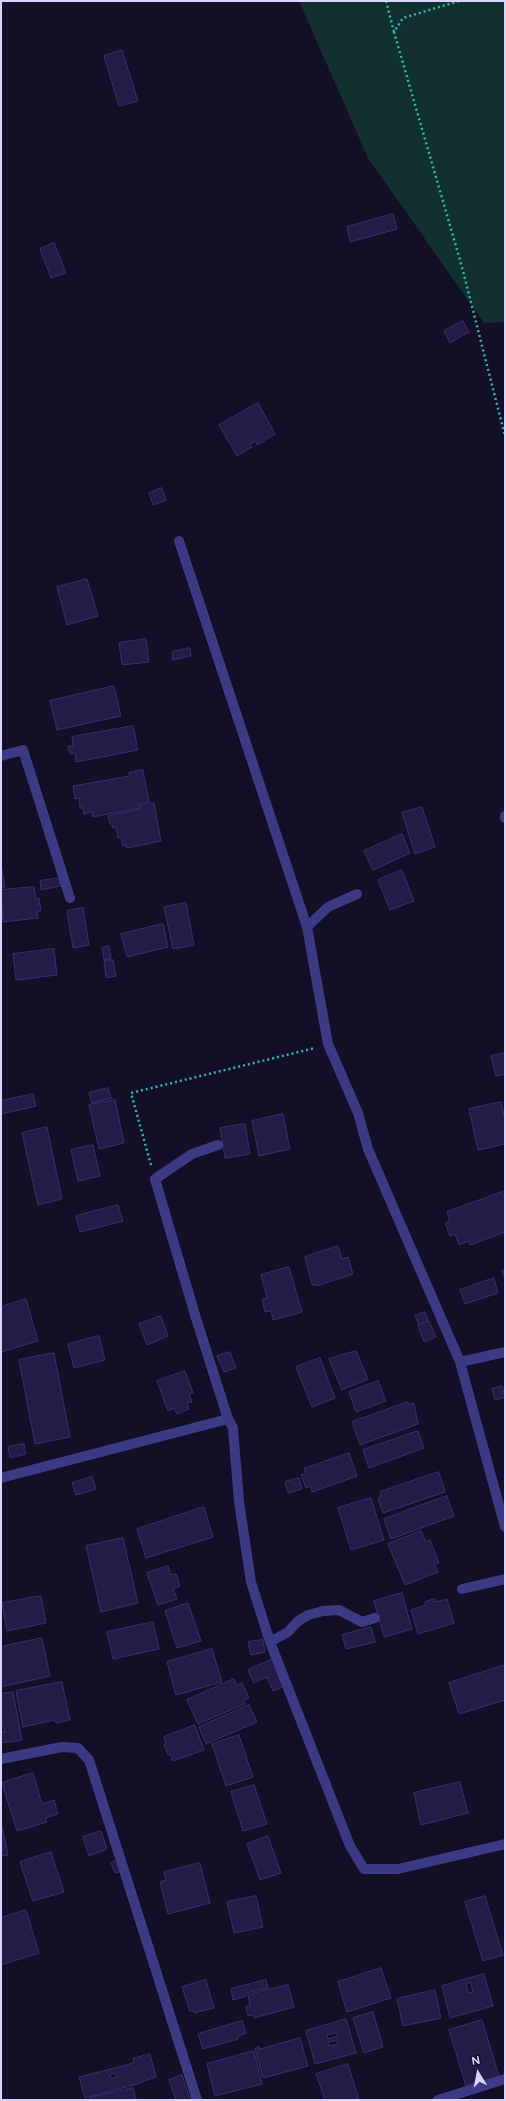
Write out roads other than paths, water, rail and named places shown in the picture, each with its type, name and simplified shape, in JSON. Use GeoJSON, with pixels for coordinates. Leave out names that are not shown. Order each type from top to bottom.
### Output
{"type":"FeatureCollection","features":[{"type":"Feature","properties":{"kind":"street"},"geometry":{"type":"LineString","coordinates":[[179,542],[307,927],[328,1044],[358,1113],[368,1149],[460,1362],[505,1527]]}},
{"type":"Feature","properties":{"kind":"street"},"geometry":{"type":"LineString","coordinates":[[1,756],[23,750],[70,898]]}},
{"type":"Feature","properties":{"kind":"street"},"geometry":{"type":"LineString","coordinates":[[307,927],[328,907],[357,894]]}},
{"type":"Feature","properties":{"kind":"street"},"geometry":{"type":"LineString","coordinates":[[218,1145],[192,1154],[155,1179],[195,1315],[228,1419],[233,1428],[240,1502],[251,1582],[270,1642],[350,1846],[364,1869],[398,1869],[505,1844]]}},
{"type":"Feature","properties":{"kind":"street"},"geometry":{"type":"LineString","coordinates":[[460,1362],[505,1352]]}},
{"type":"Feature","properties":{"kind":"street"},"geometry":{"type":"LineString","coordinates":[[1,1478],[228,1419]]}},
{"type":"Feature","properties":{"kind":"street"},"geometry":{"type":"LineString","coordinates":[[462,1589],[505,1579]]}},
{"type":"Feature","properties":{"kind":"street"},"geometry":{"type":"LineString","coordinates":[[270,1642],[288,1632],[297,1622],[308,1615],[323,1611],[339,1610],[362,1622],[375,1618]]}},
{"type":"Feature","properties":{"kind":"street"},"geometry":{"type":"LineString","coordinates":[[1,1759],[62,1747],[78,1748],[89,1760],[197,2100]]}},
{"type":"Feature","properties":{"kind":"street"},"geometry":{"type":"LineString","coordinates":[[438,2100],[505,2079]]}}]}
